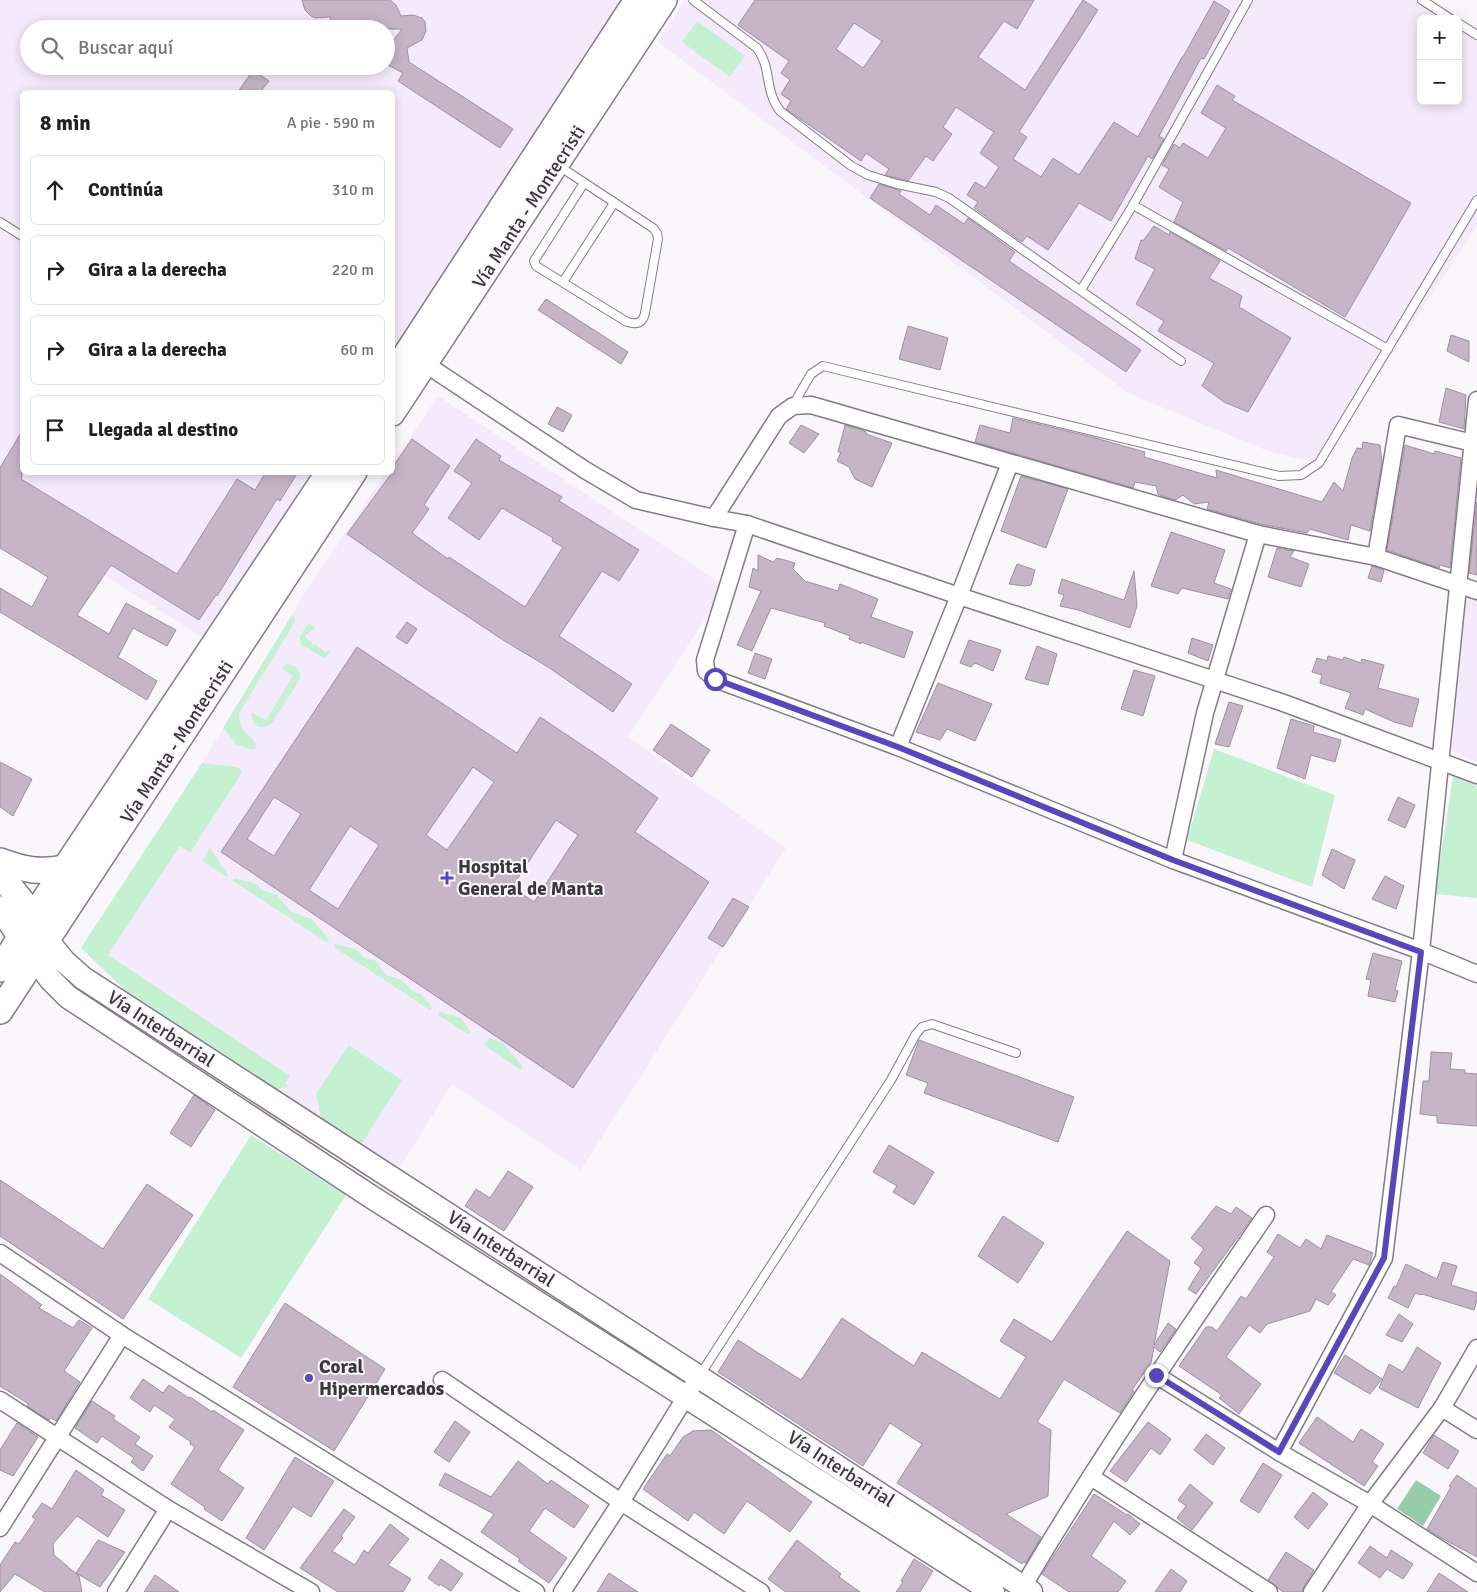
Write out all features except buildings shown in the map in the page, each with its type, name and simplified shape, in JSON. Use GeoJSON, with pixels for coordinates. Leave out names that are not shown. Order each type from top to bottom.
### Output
{"type":"FeatureCollection","features":[{"type":"Feature","properties":{"kind":"main road","name":"Vía Manta - Montecristi"},"geometry":{"type":"LineString","coordinates":[[395,406],[417,358],[637,0]]}},
{"type":"Feature","properties":{"kind":"main road","name":"Vía Manta - Montecristi"},"geometry":{"type":"LineString","coordinates":[[395,374],[417,358],[556,164],[664,0]]}},
{"type":"Feature","properties":{"kind":"main road","name":"Vía Manta - Montecristi"},"geometry":{"type":"LineString","coordinates":[[0,969],[65,868],[327,475]]}},
{"type":"Feature","properties":{"kind":"main road","name":"Vía Manta - Montecristi"},"geometry":{"type":"LineString","coordinates":[[0,1011],[352,475]]}},
{"type":"Feature","properties":{"kind":"main road"},"geometry":{"type":"LineString","coordinates":[[0,861],[40,872],[65,868]]}},
{"type":"Feature","properties":{"kind":"main road","name":"Vía Interbarrial"},"geometry":{"type":"LineString","coordinates":[[0,874],[41,950],[51,980],[68,997],[370,1196],[993,1592]]}},
{"type":"Feature","properties":{"kind":"main road","name":"Vía Interbarrial"},"geometry":{"type":"LineString","coordinates":[[0,909],[9,919],[27,927]]}},
{"type":"Feature","properties":{"kind":"main road","name":"Vía Interbarrial"},"geometry":{"type":"LineString","coordinates":[[41,950],[64,961],[83,978],[1025,1590]]}},
{"type":"Feature","properties":{"kind":"main road"},"geometry":{"type":"LineString","coordinates":[[860,1508],[872,1489]]}},
{"type":"Feature","properties":{"kind":"street"},"geometry":{"type":"LineString","coordinates":[[417,358],[585,470],[636,500],[747,524],[1280,702],[1477,775]]}},
{"type":"Feature","properties":{"kind":"street"},"geometry":{"type":"LineString","coordinates":[[1279,1452],[1384,1258],[1421,952],[1458,585],[1475,444],[1477,400]]}},
{"type":"Feature","properties":{"kind":"street"},"geometry":{"type":"LineString","coordinates":[[714,518],[779,416],[793,406],[812,405],[1258,534],[1376,557],[1477,591]]}},
{"type":"Feature","properties":{"kind":"street"},"geometry":{"type":"LineString","coordinates":[[1376,557],[1398,425],[1475,444]]}},
{"type":"Feature","properties":{"kind":"street"},"geometry":{"type":"LineString","coordinates":[[898,747],[1010,463]]}},
{"type":"Feature","properties":{"kind":"street"},"geometry":{"type":"LineString","coordinates":[[747,524],[705,660],[706,671],[715,679],[898,747],[1173,860],[1477,974]]}},
{"type":"Feature","properties":{"kind":"street"},"geometry":{"type":"LineString","coordinates":[[1173,860],[1206,713],[1258,534]]}},
{"type":"Feature","properties":{"kind":"street"},"geometry":{"type":"LineString","coordinates":[[279,1135],[292,1114]]}},
{"type":"Feature","properties":{"kind":"street"},"geometry":{"type":"LineString","coordinates":[[1025,1590],[1091,1477],[1156,1375],[1266,1215]]}},
{"type":"Feature","properties":{"kind":"street"},"geometry":{"type":"LineString","coordinates":[[0,1253],[122,1335],[536,1592]]}},
{"type":"Feature","properties":{"kind":"street"},"geometry":{"type":"LineString","coordinates":[[0,1528],[122,1335]]}},
{"type":"Feature","properties":{"kind":"street"},"geometry":{"type":"LineString","coordinates":[[1312,1592],[1370,1504],[1442,1408],[1477,1348]]}},
{"type":"Feature","properties":{"kind":"street"},"geometry":{"type":"LineString","coordinates":[[1156,1375],[1279,1452],[1370,1504],[1477,1573]]}},
{"type":"Feature","properties":{"kind":"street"},"geometry":{"type":"LineString","coordinates":[[562,1592],[621,1502],[698,1377]]}},
{"type":"Feature","properties":{"kind":"street"},"geometry":{"type":"LineString","coordinates":[[442,1380],[621,1502],[761,1592]]}},
{"type":"Feature","properties":{"kind":"street"},"geometry":{"type":"LineString","coordinates":[[0,1400],[168,1509],[301,1590]]}},
{"type":"Feature","properties":{"kind":"street"},"geometry":{"type":"LineString","coordinates":[[1442,1408],[1477,1430]]}},
{"type":"Feature","properties":{"kind":"street"},"geometry":{"type":"LineString","coordinates":[[1091,1477],[1269,1592]]}},
{"type":"Feature","properties":{"kind":"street"},"geometry":{"type":"LineString","coordinates":[[116,1592],[168,1509]]}},
{"type":"Feature","properties":{"kind":"lane"},"geometry":{"type":"LineString","coordinates":[[693,0],[758,48],[766,65],[770,92],[780,111],[842,159],[868,175],[897,184],[936,192],[949,198],[1181,361]]}},
{"type":"Feature","properties":{"kind":"lane"},"geometry":{"type":"LineString","coordinates":[[1081,290],[1132,205],[1248,0]]}},
{"type":"Feature","properties":{"kind":"lane"},"geometry":{"type":"LineString","coordinates":[[1422,0],[1446,15]]}},
{"type":"Feature","properties":{"kind":"lane"},"geometry":{"type":"LineString","coordinates":[[1462,26],[1477,35]]}},
{"type":"Feature","properties":{"kind":"lane"},"geometry":{"type":"LineString","coordinates":[[556,164],[653,228],[657,233],[658,239],[644,319],[640,323],[627,322],[536,266],[534,261],[584,183]]}},
{"type":"Feature","properties":{"kind":"lane"},"geometry":{"type":"LineString","coordinates":[[793,406],[811,374],[823,366],[1280,476],[1301,475],[1320,463],[1477,200]]}},
{"type":"Feature","properties":{"kind":"lane"},"geometry":{"type":"LineString","coordinates":[[563,282],[614,203]]}},
{"type":"Feature","properties":{"kind":"lane"},"geometry":{"type":"LineString","coordinates":[[1132,205],[1388,349]]}},
{"type":"Feature","properties":{"kind":"lane"},"geometry":{"type":"LineString","coordinates":[[0,222],[20,235]]}},
{"type":"Feature","properties":{"kind":"lane"},"geometry":{"type":"LineString","coordinates":[[698,1377],[890,1080],[916,1034],[922,1027],[932,1024],[1016,1053]]}},
{"type":"Feature","properties":{"kind":"shaded area"},"geometry":{"type":"Polygon","coordinates":[[[0,0],[628,0],[395,371],[395,90],[20,90],[20,475],[323,475],[207,640],[0,510],[0,0]]]}},
{"type":"Feature","properties":{"kind":"shaded area"},"geometry":{"type":"Polygon","coordinates":[[[685,0],[1431,0],[1454,15],[1417,15],[1417,105],[1462,105],[1462,20],[1477,30],[1477,226],[1319,463],[1270,452],[1130,394],[658,42],[685,0]]]}},
{"type":"Feature","properties":{"kind":"shaded area","name":"Hospital General de Manta"},"geometry":{"type":"Polygon","coordinates":[[[438,396],[726,587],[628,737],[786,848],[581,1170],[452,1084],[399,1169],[127,992],[81,948],[202,763],[306,591],[385,475],[395,475],[395,460],[438,396]]]}},
{"type":"Feature","properties":{"kind":"shaded area"},"geometry":{"type":"Polygon","coordinates":[[[1467,593],[1477,596],[1477,762],[1452,750],[1467,593]]]}},
{"type":"Feature","properties":{"kind":"green space"},"geometry":{"type":"Polygon","coordinates":[[[697,21],[745,56],[730,77],[682,42],[697,21]]]}},
{"type":"Feature","properties":{"kind":"green space"},"geometry":{"type":"Polygon","coordinates":[[[292,615],[295,618],[295,622],[239,713],[241,726],[253,740],[256,748],[254,750],[237,745],[223,728],[292,615]]]}},
{"type":"Feature","properties":{"kind":"green space"},"geometry":{"type":"Polygon","coordinates":[[[308,624],[316,628],[305,635],[308,641],[310,640],[313,645],[315,644],[319,649],[321,648],[325,653],[332,649],[325,659],[301,644],[300,636],[308,624]]]}},
{"type":"Feature","properties":{"kind":"green space"},"geometry":{"type":"Polygon","coordinates":[[[287,664],[297,668],[300,673],[300,679],[272,723],[264,727],[258,726],[253,721],[252,712],[266,720],[293,676],[281,668],[287,664]]]}},
{"type":"Feature","properties":{"kind":"green space"},"geometry":{"type":"Polygon","coordinates":[[[1214,749],[1335,795],[1312,887],[1187,840],[1214,749]]]}},
{"type":"Feature","properties":{"kind":"green space"},"geometry":{"type":"Polygon","coordinates":[[[202,763],[236,767],[243,771],[190,853],[180,846],[108,955],[290,1076],[285,1084],[289,1087],[275,1089],[127,992],[81,948],[202,763]]]}},
{"type":"Feature","properties":{"kind":"green space"},"geometry":{"type":"Polygon","coordinates":[[[1453,776],[1477,786],[1477,898],[1435,894],[1453,776]]]}},
{"type":"Feature","properties":{"kind":"green space"},"geometry":{"type":"Polygon","coordinates":[[[210,848],[228,875],[227,877],[202,861],[210,848]]]}},
{"type":"Feature","properties":{"kind":"green space"},"geometry":{"type":"Polygon","coordinates":[[[234,878],[257,884],[261,890],[277,895],[291,912],[312,919],[329,940],[328,943],[232,880],[234,878]]]}},
{"type":"Feature","properties":{"kind":"green space"},"geometry":{"type":"Polygon","coordinates":[[[335,944],[356,949],[365,958],[376,961],[386,975],[402,980],[412,991],[421,994],[432,1007],[430,1010],[334,947],[335,944]]]}},
{"type":"Feature","properties":{"kind":"green space"},"geometry":{"type":"Polygon","coordinates":[[[439,1012],[461,1018],[471,1032],[469,1035],[438,1015],[439,1012]]]}},
{"type":"Feature","properties":{"kind":"green space"},"geometry":{"type":"Polygon","coordinates":[[[489,1038],[503,1043],[523,1067],[521,1070],[484,1045],[489,1038]]]}},
{"type":"Feature","properties":{"kind":"green space"},"geometry":{"type":"Polygon","coordinates":[[[349,1045],[402,1080],[361,1145],[321,1119],[316,1094],[349,1045]]]}},
{"type":"Feature","properties":{"kind":"green space"},"geometry":{"type":"Polygon","coordinates":[[[251,1135],[346,1195],[241,1358],[148,1299],[251,1135]]]}},
{"type":"Feature","properties":{"kind":"green space"},"geometry":{"type":"Polygon","coordinates":[[[1416,1480],[1441,1496],[1423,1526],[1397,1509],[1416,1480]]]}},
{"type":"Feature","properties":{"kind":"place","name":"Hospital General de Manta"},"geometry":{"type":"Point","coordinates":[447,878]}},
{"type":"Feature","properties":{"kind":"place","name":"Coral Hipermercados"},"geometry":{"type":"Point","coordinates":[309,1378]}},
{"type":"Feature","properties":{"kind":"route"},"geometry":{"type":"LineString","coordinates":[[715,679],[898,747],[1173,860],[1421,952],[1384,1258],[1279,1452],[1156,1375]]}}]}
